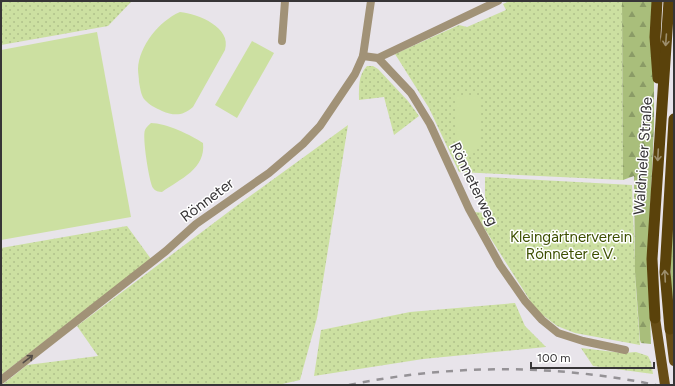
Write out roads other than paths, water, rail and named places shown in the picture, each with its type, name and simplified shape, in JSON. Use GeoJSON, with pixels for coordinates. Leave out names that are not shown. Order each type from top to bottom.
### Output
{"type":"FeatureCollection","features":[{"type":"Feature","properties":{"kind":"highway"},"geometry":{"type":"LineString","coordinates":[[657,1],[655,37],[660,116]]}},
{"type":"Feature","properties":{"kind":"highway","name":"Waldnieler Straße"},"geometry":{"type":"LineString","coordinates":[[655,318],[652,259],[660,116],[669,1]]}},
{"type":"Feature","properties":{"kind":"highway","name":"Waldnieler Straße"},"geometry":{"type":"LineString","coordinates":[[672,331],[665,272],[674,119]]}},
{"type":"Feature","properties":{"kind":"main road","name":"Waldnieler Straße"},"geometry":{"type":"LineString","coordinates":[[655,318],[665,385]]}},
{"type":"Feature","properties":{"kind":"main road","name":"Waldnieler Straße"},"geometry":{"type":"LineString","coordinates":[[672,331],[674,361]]}},
{"type":"Feature","properties":{"kind":"main road"},"geometry":{"type":"LineString","coordinates":[[661,360],[674,358]]}},
{"type":"Feature","properties":{"kind":"street"},"geometry":{"type":"LineString","coordinates":[[282,41],[285,1]]}},
{"type":"Feature","properties":{"kind":"street","name":"Rönneter"},"geometry":{"type":"LineString","coordinates":[[1,380],[166,251],[196,224],[269,173],[303,144],[320,126],[352,79],[363,56],[371,1]]}},
{"type":"Feature","properties":{"kind":"street"},"geometry":{"type":"LineString","coordinates":[[363,56],[378,58],[498,1]]}},
{"type":"Feature","properties":{"kind":"street","name":"Rönneterweg"},"geometry":{"type":"LineString","coordinates":[[378,58],[411,93],[430,124],[469,209],[500,265],[525,301],[542,320],[558,333],[583,341],[625,350]]}},
{"type":"Feature","properties":{"kind":"railway"},"geometry":{"type":"LineString","coordinates":[[349,385],[426,373],[502,369],[579,373],[656,385]]}},
{"type":"Feature","properties":{"kind":"park label","name":"Kleingärtnerverein Rönneter e.V."},"geometry":{"type":"Point","coordinates":[571,246]}}]}
